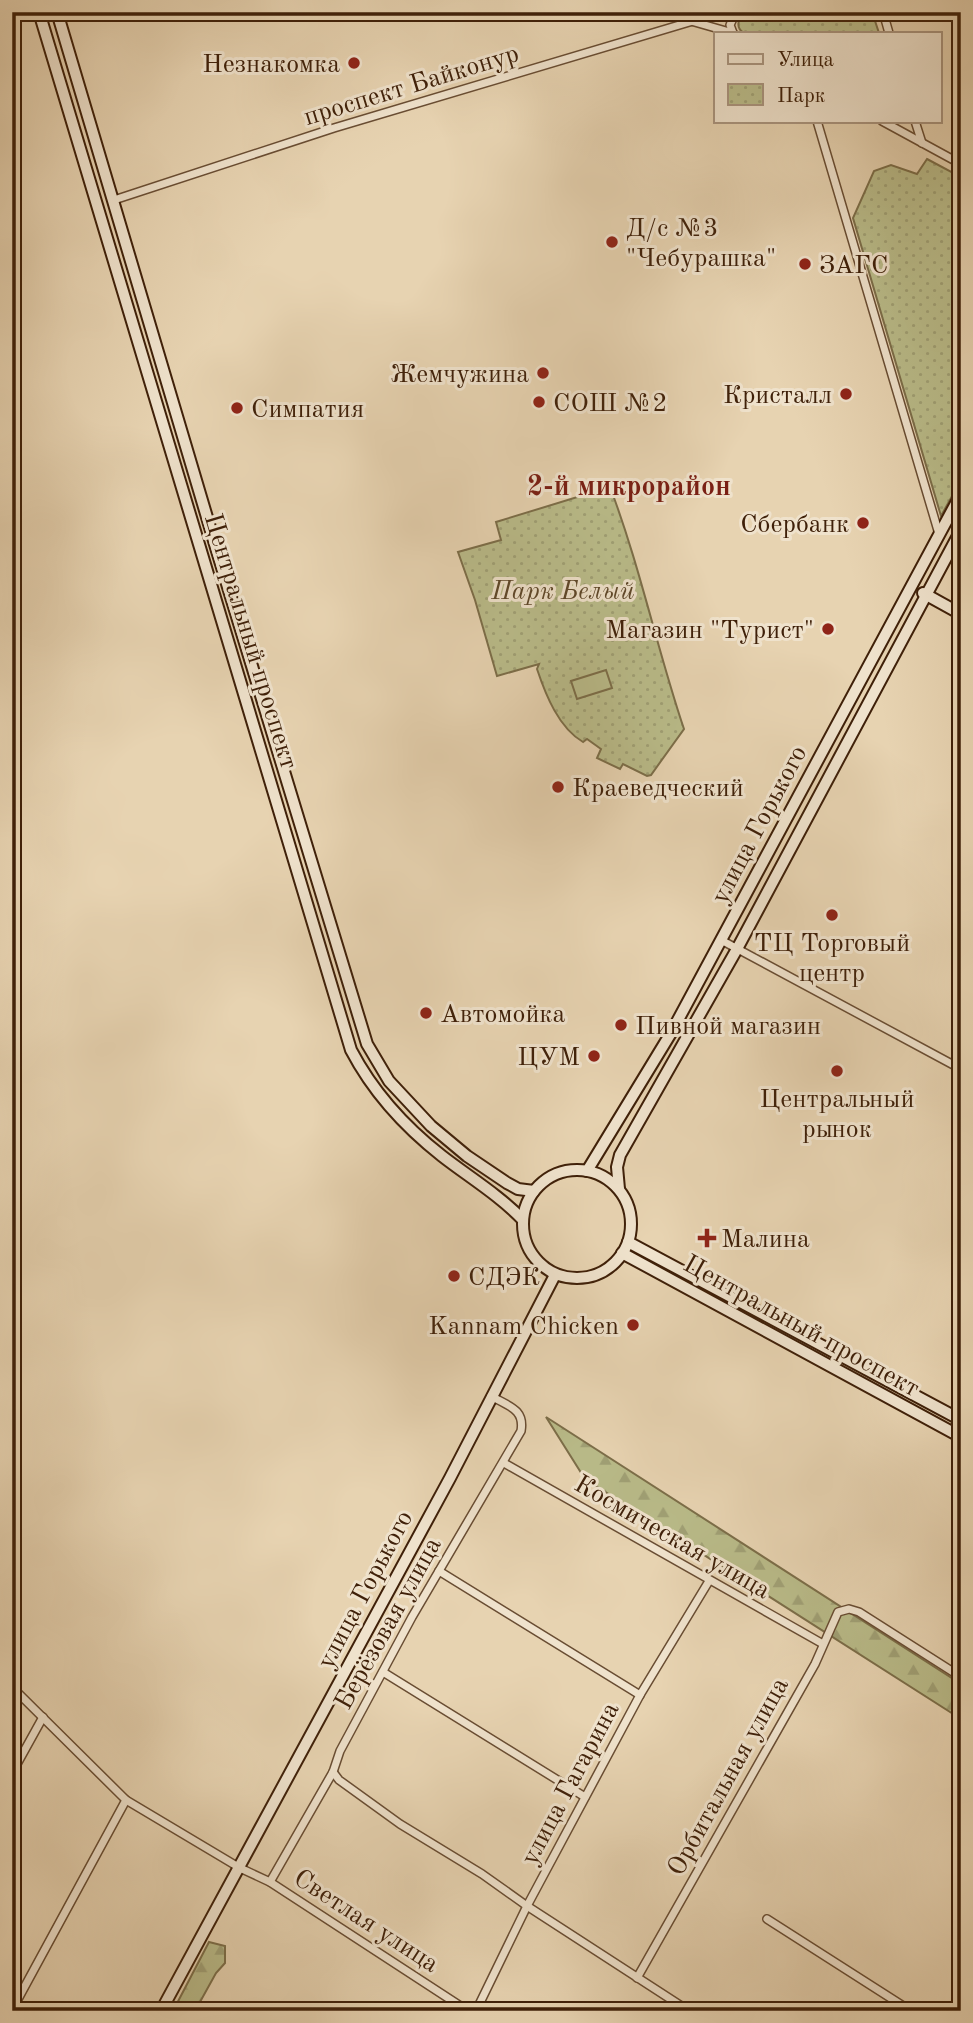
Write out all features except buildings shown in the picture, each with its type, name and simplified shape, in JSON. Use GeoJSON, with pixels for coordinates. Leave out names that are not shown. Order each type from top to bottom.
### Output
{"type":"FeatureCollection","features":[{"type":"Feature","properties":{"kind":"main road","name":"Центральный проспект"},"geometry":{"type":"LineString","coordinates":[[39,12],[351,1050],[376,1091],[422,1139],[510,1206],[523,1220]]}},
{"type":"Feature","properties":{"kind":"main road","name":"Центральный проспект"},"geometry":{"type":"LineString","coordinates":[[57,12],[367,1044],[389,1081],[423,1118],[467,1156],[507,1183],[518,1189],[534,1191]]}},
{"type":"Feature","properties":{"kind":"main road"},"geometry":{"type":"LineString","coordinates":[[97,204],[114,200]]}},
{"type":"Feature","properties":{"kind":"main road","name":"улица Горького"},"geometry":{"type":"LineString","coordinates":[[587,1171],[671,1033],[961,494]]}},
{"type":"Feature","properties":{"kind":"main road","name":"улица Горького"},"geometry":{"type":"LineString","coordinates":[[619,1189],[617,1167],[621,1155],[737,949],[961,530]]}},
{"type":"Feature","properties":{"kind":"main road"},"geometry":{"type":"LineString","coordinates":[[911,587],[961,614]]}},
{"type":"Feature","properties":{"kind":"main road"},"geometry":{"type":"LineString","coordinates":[[256,732],[271,728]]}},
{"type":"Feature","properties":{"kind":"main road"},"geometry":{"type":"LineString","coordinates":[[376,1091],[389,1081]]}},
{"type":"Feature","properties":{"kind":"main road"},"geometry":{"type":"LineString","coordinates":[[568,1171],[587,1171],[606,1179],[619,1189],[629,1213],[631,1227],[628,1242],[613,1264],[602,1272],[574,1278],[555,1275],[538,1262],[525,1241],[523,1220],[526,1204],[534,1191],[555,1175],[568,1171]]}},
{"type":"Feature","properties":{"kind":"main road","name":"Центральный проспект"},"geometry":{"type":"LineString","coordinates":[[628,1242],[961,1420]]}},
{"type":"Feature","properties":{"kind":"main road","name":"Центральный проспект"},"geometry":{"type":"LineString","coordinates":[[622,1253],[961,1437]]}},
{"type":"Feature","properties":{"kind":"main road","name":"улица Горького"},"geometry":{"type":"LineString","coordinates":[[161,2011],[450,1478],[555,1275]]}},
{"type":"Feature","properties":{"kind":"street","name":"проспект Байконур"},"geometry":{"type":"LineString","coordinates":[[114,200],[334,128],[723,12]]}},
{"type":"Feature","properties":{"kind":"street"},"geometry":{"type":"LineString","coordinates":[[733,32],[730,25],[736,12]]}},
{"type":"Feature","properties":{"kind":"street"},"geometry":{"type":"LineString","coordinates":[[883,12],[889,32]]}},
{"type":"Feature","properties":{"kind":"street"},"geometry":{"type":"LineString","coordinates":[[691,21],[730,32]]}},
{"type":"Feature","properties":{"kind":"street"},"geometry":{"type":"LineString","coordinates":[[817,122],[939,534]]}},
{"type":"Feature","properties":{"kind":"street"},"geometry":{"type":"LineString","coordinates":[[884,122],[961,164]]}},
{"type":"Feature","properties":{"kind":"street"},"geometry":{"type":"LineString","coordinates":[[915,122],[922,143]]}},
{"type":"Feature","properties":{"kind":"street"},"geometry":{"type":"LineString","coordinates":[[721,940],[961,1069]]}},
{"type":"Feature","properties":{"kind":"street","name":"Берёзовая улица"},"geometry":{"type":"LineString","coordinates":[[270,1882],[333,1772],[335,1761],[439,1571],[521,1431],[523,1420],[519,1413],[491,1396]]}},
{"type":"Feature","properties":{"kind":"street","name":"Космическая улица"},"geometry":{"type":"LineString","coordinates":[[504,1463],[823,1644]]}},
{"type":"Feature","properties":{"kind":"street"},"geometry":{"type":"LineString","coordinates":[[439,1571],[639,1695]]}},
{"type":"Feature","properties":{"kind":"street","name":"улица Гагарина"},"geometry":{"type":"LineString","coordinates":[[476,2011],[527,1906],[639,1695],[709,1581]]}},
{"type":"Feature","properties":{"kind":"street","name":"Орбитальная улица"},"geometry":{"type":"LineString","coordinates":[[637,1978],[815,1664],[838,1612],[849,1609],[859,1612],[961,1677]]}},
{"type":"Feature","properties":{"kind":"street"},"geometry":{"type":"LineString","coordinates":[[383,1672],[585,1797]]}},
{"type":"Feature","properties":{"kind":"street","name":"Светлая улица"},"geometry":{"type":"LineString","coordinates":[[12,1687],[126,1800],[240,1868],[270,1882],[468,2011]]}},
{"type":"Feature","properties":{"kind":"street"},"geometry":{"type":"LineString","coordinates":[[12,1773],[43,1717]]}},
{"type":"Feature","properties":{"kind":"street"},"geometry":{"type":"LineString","coordinates":[[333,1772],[339,1780],[400,1824],[482,1874],[689,2011]]}},
{"type":"Feature","properties":{"kind":"street"},"geometry":{"type":"LineString","coordinates":[[12,2010],[126,1800]]}},
{"type":"Feature","properties":{"kind":"street"},"geometry":{"type":"LineString","coordinates":[[767,1919],[911,2011]]}},
{"type":"Feature","properties":{"kind":"green space"},"geometry":{"type":"Polygon","coordinates":[[[745,12],[872,12],[879,32],[743,32],[738,23],[745,12]]]}},
{"type":"Feature","properties":{"kind":"green space"},"geometry":{"type":"Polygon","coordinates":[[[927,159],[961,177],[961,480],[941,516],[853,218],[874,171],[891,165],[917,174],[927,159]]]}},
{"type":"Feature","properties":{"kind":"green space","name":"Парк Белый"},"geometry":{"type":"Polygon","coordinates":[[[610,487],[684,729],[651,775],[647,776],[623,764],[620,769],[597,758],[601,749],[587,739],[583,742],[567,728],[554,710],[545,690],[537,669],[539,664],[497,676],[458,552],[501,540],[496,522],[610,487]]]}},
{"type":"Feature","properties":{"kind":"green space"},"geometry":{"type":"Polygon","coordinates":[[[606,670],[612,688],[577,699],[571,681],[606,670]]]}},
{"type":"Feature","properties":{"kind":"green space"},"geometry":{"type":"Polygon","coordinates":[[[546,1417],[961,1684],[961,1719],[585,1479],[546,1417]]]}},
{"type":"Feature","properties":{"kind":"green space"},"geometry":{"type":"Polygon","coordinates":[[[209,1942],[225,1946],[225,1963],[216,1973],[195,2011],[173,2011],[209,1942]]]}},
{"type":"Feature","properties":{"kind":"place","name":"Незнакомка"},"geometry":{"type":"Point","coordinates":[354,63]}},
{"type":"Feature","properties":{"kind":"place","name":"Д/c №3 \"Чебурашка\""},"geometry":{"type":"Point","coordinates":[612,242]}},
{"type":"Feature","properties":{"kind":"place","name":"ЗАГС"},"geometry":{"type":"Point","coordinates":[805,264]}},
{"type":"Feature","properties":{"kind":"place","name":"Жемчужина"},"geometry":{"type":"Point","coordinates":[543,373]}},
{"type":"Feature","properties":{"kind":"place","name":"Кристалл"},"geometry":{"type":"Point","coordinates":[846,394]}},
{"type":"Feature","properties":{"kind":"place","name":"СОШ №2"},"geometry":{"type":"Point","coordinates":[539,402]}},
{"type":"Feature","properties":{"kind":"place","name":"Симпатия"},"geometry":{"type":"Point","coordinates":[237,408]}},
{"type":"Feature","properties":{"kind":"place","name":"Сбербанк"},"geometry":{"type":"Point","coordinates":[863,523]}},
{"type":"Feature","properties":{"kind":"place","name":"Магазин \"Турист\""},"geometry":{"type":"Point","coordinates":[828,629]}},
{"type":"Feature","properties":{"kind":"place","name":"Краеведческий"},"geometry":{"type":"Point","coordinates":[558,787]}},
{"type":"Feature","properties":{"kind":"place","name":"ТЦ Торговый центр"},"geometry":{"type":"Point","coordinates":[832,915]}},
{"type":"Feature","properties":{"kind":"place","name":"Автомойка"},"geometry":{"type":"Point","coordinates":[426,1013]}},
{"type":"Feature","properties":{"kind":"place","name":"Пивной магазин"},"geometry":{"type":"Point","coordinates":[621,1025]}},
{"type":"Feature","properties":{"kind":"place","name":"ЦУМ"},"geometry":{"type":"Point","coordinates":[594,1056]}},
{"type":"Feature","properties":{"kind":"place","name":"Центральный рынок"},"geometry":{"type":"Point","coordinates":[837,1071]}},
{"type":"Feature","properties":{"kind":"place","name":"Малина"},"geometry":{"type":"Point","coordinates":[707,1238]}},
{"type":"Feature","properties":{"kind":"place","name":"СДЭК"},"geometry":{"type":"Point","coordinates":[454,1276]}},
{"type":"Feature","properties":{"kind":"place","name":"Kannam Chicken"},"geometry":{"type":"Point","coordinates":[633,1325]}},
{"type":"Feature","properties":{"kind":"district","name":"2-й микрорайон"},"geometry":{"type":"Point","coordinates":[629,485]}}]}
